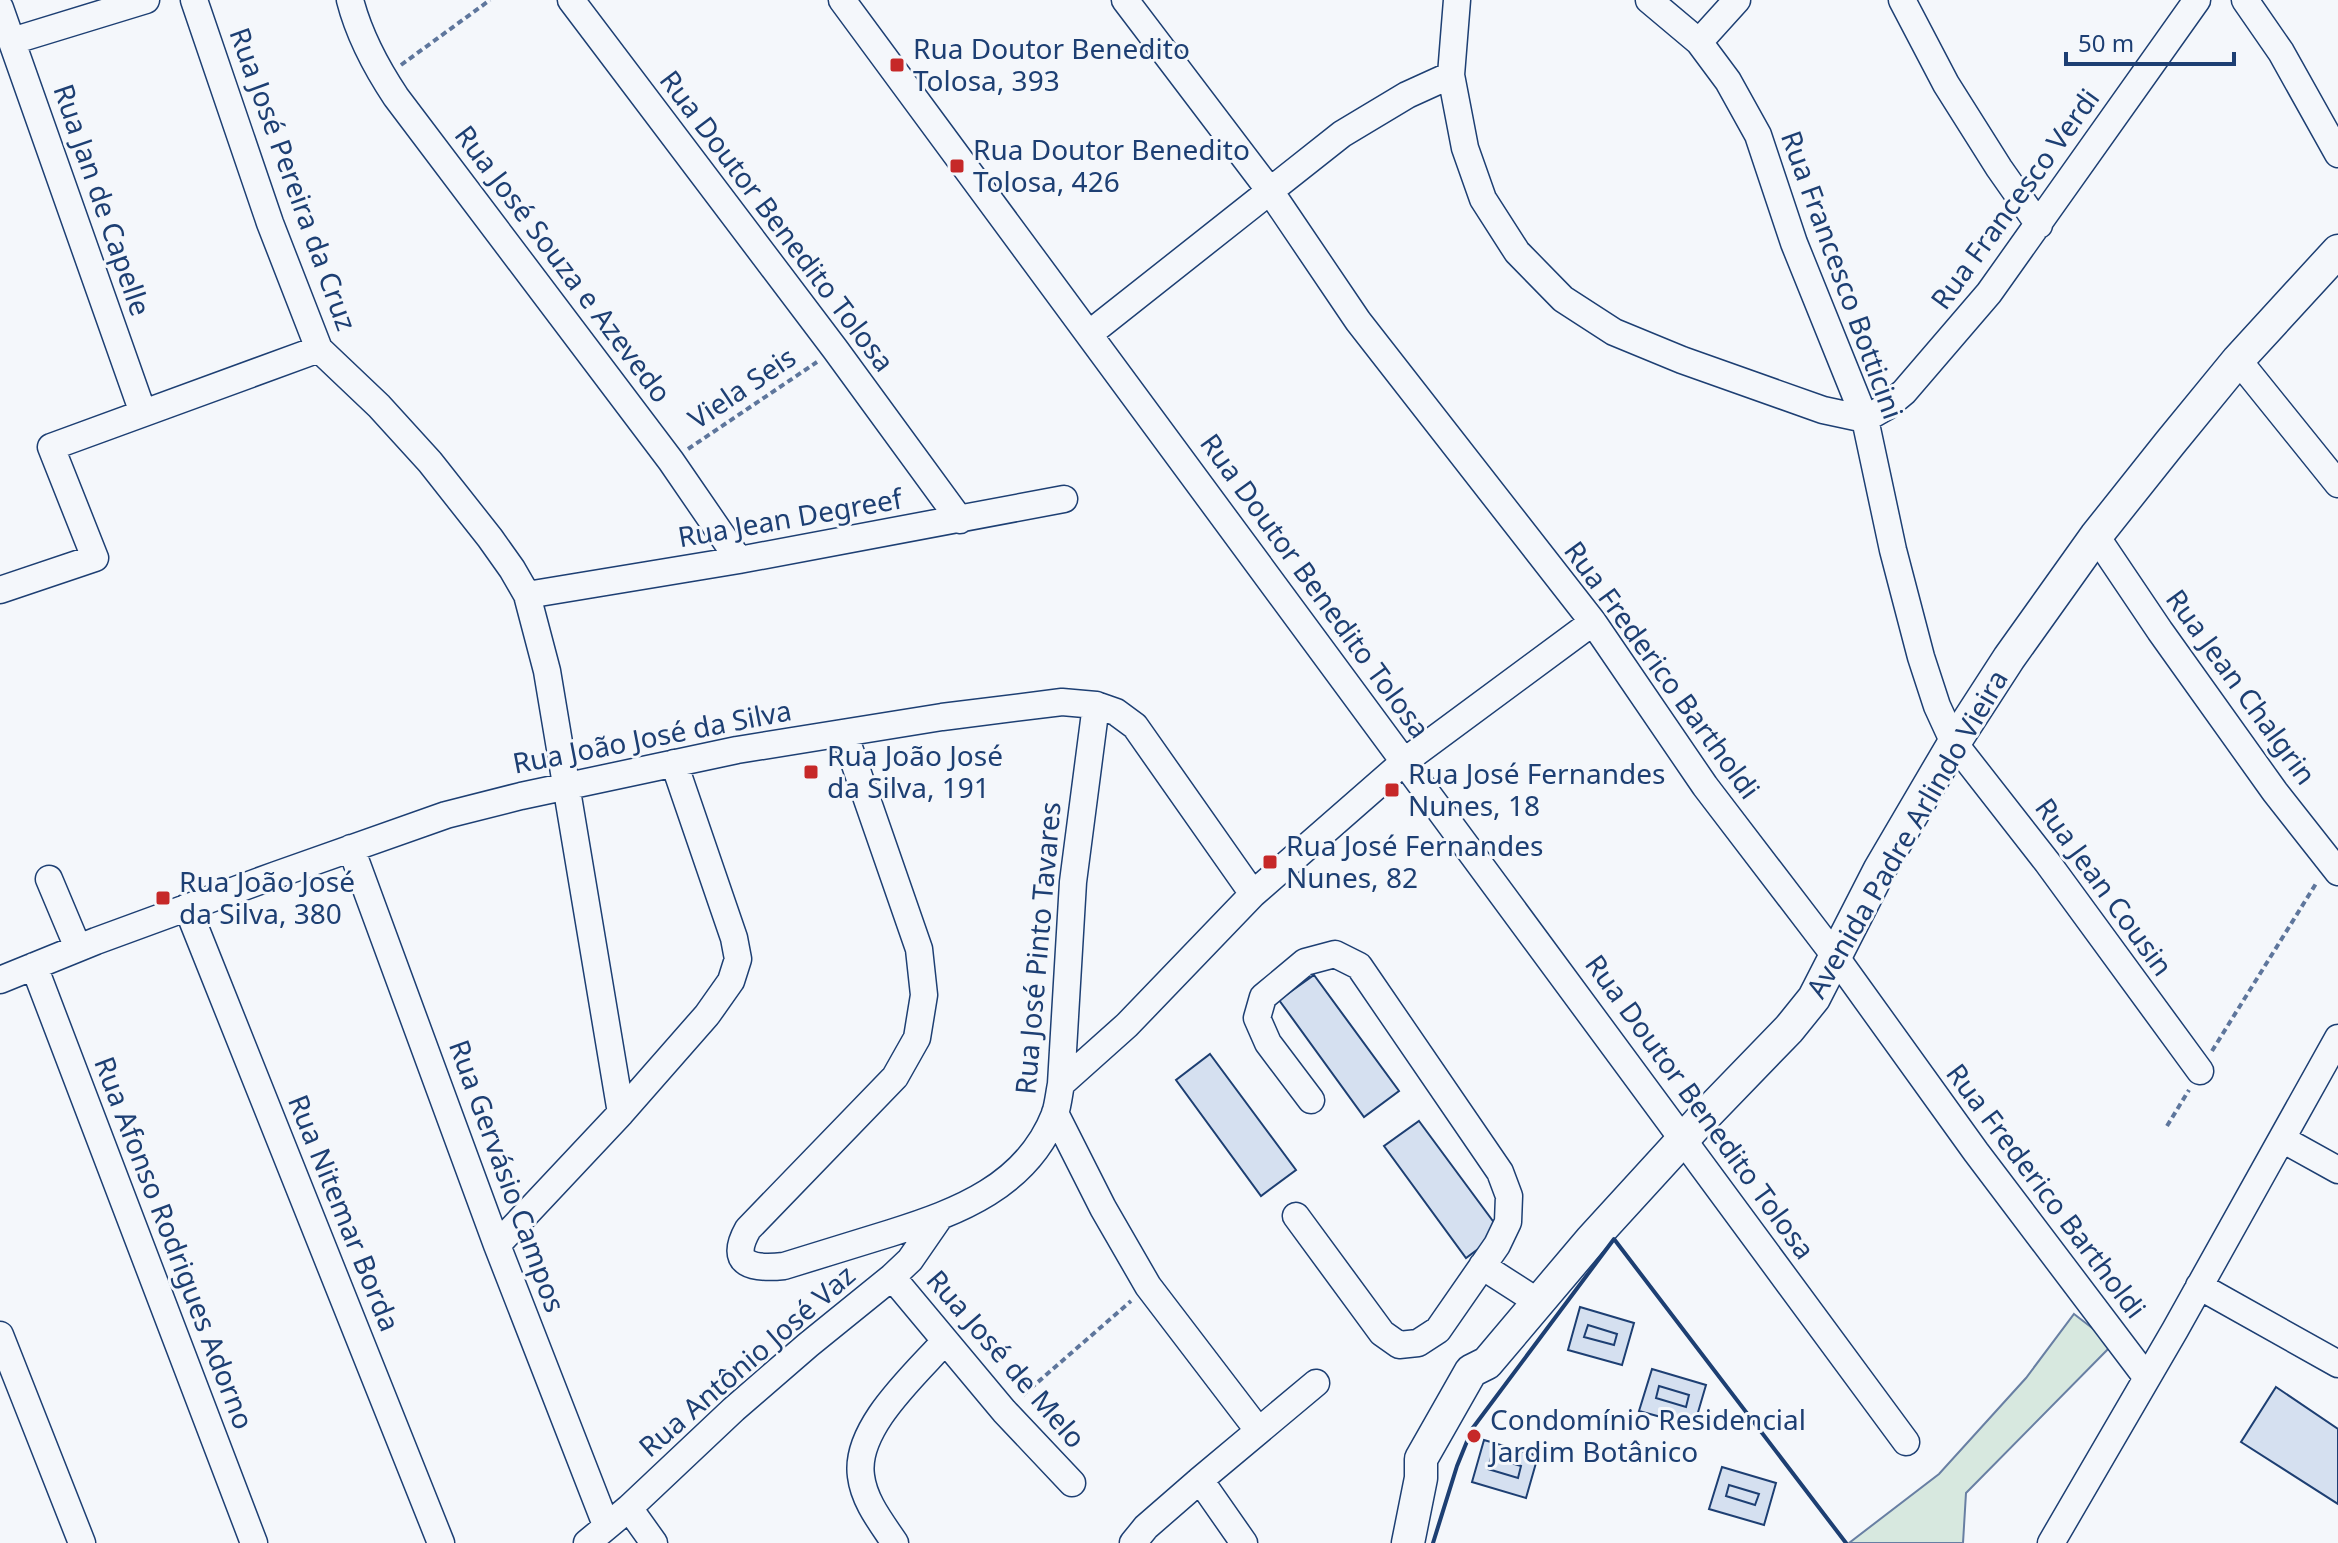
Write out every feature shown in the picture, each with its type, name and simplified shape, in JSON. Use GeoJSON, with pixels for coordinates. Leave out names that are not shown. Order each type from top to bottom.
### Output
{"type":"FeatureCollection","features":[{"type":"Feature","properties":{"kind":"main road","name":"Avenida Padre Arlindo Vieira"},"geometry":{"type":"LineString","coordinates":[[1408,1543],[1421,1478],[1436,1463],[1483,1380],[1487,1363],[1591,1240],[1789,1029],[1814,998],[1880,869],[1954,743],[2009,658],[2096,536],[2238,360],[2338,251]]}},
{"type":"Feature","properties":{"kind":"street"},"geometry":{"type":"LineString","coordinates":[[12,41],[146,0]]}},
{"type":"Feature","properties":{"kind":"street","name":"Rua José Pereira da Cruz"},"geometry":{"type":"LineString","coordinates":[[194,0],[270,223],[319,349],[379,406],[430,462],[490,538],[527,595],[547,671],[621,1113]]}},
{"type":"Feature","properties":{"kind":"street","name":"Rua José Souza e Azevedo"},"geometry":{"type":"LineString","coordinates":[[350,0],[357,25],[384,78],[671,461],[739,560]]}},
{"type":"Feature","properties":{"kind":"street","name":"Rua Doutor Benedito Tolosa"},"geometry":{"type":"LineString","coordinates":[[571,0],[960,520]]}},
{"type":"Feature","properties":{"kind":"street","name":"Rua Doutor Benedito Tolosa"},"geometry":{"type":"LineString","coordinates":[[842,0],[1906,1442]]}},
{"type":"Feature","properties":{"kind":"street","name":"Rua Frederico Bartholdi"},"geometry":{"type":"LineString","coordinates":[[1125,0],[1270,191],[1358,321],[1593,622],[1705,786],[1835,956],[1958,1128],[2147,1378]]}},
{"type":"Feature","properties":{"kind":"street","name":"Rua Francesco Botticini"},"geometry":{"type":"LineString","coordinates":[[1649,0],[1699,42],[1728,81],[1758,135],[1794,243],[1865,419],[1893,550],[1921,657],[1937,706],[1954,743]]}},
{"type":"Feature","properties":{"kind":"street"},"geometry":{"type":"LineString","coordinates":[[1699,42],[1737,0]]}},
{"type":"Feature","properties":{"kind":"street"},"geometry":{"type":"LineString","coordinates":[[1902,0],[1946,84],[2039,225]]}},
{"type":"Feature","properties":{"kind":"street","name":"Rua Francesco Verdi"},"geometry":{"type":"LineString","coordinates":[[1865,419],[1886,407],[1924,371],[1989,293],[2197,0]]}},
{"type":"Feature","properties":{"kind":"street"},"geometry":{"type":"LineString","coordinates":[[2245,0],[2281,52],[2338,154]]}},
{"type":"Feature","properties":{"kind":"street"},"geometry":{"type":"LineString","coordinates":[[1449,4],[1451,75],[1465,148],[1483,199],[1517,252],[1563,299],[1614,332],[1682,360],[1823,410],[1865,419]]}},
{"type":"Feature","properties":{"kind":"street","name":"Rua Jan de Capelle"},"geometry":{"type":"LineString","coordinates":[[0,8],[143,413]]}},
{"type":"Feature","properties":{"kind":"street"},"geometry":{"type":"LineString","coordinates":[[1089,334],[1342,134],[1407,95],[1451,75]]}},
{"type":"Feature","properties":{"kind":"street"},"geometry":{"type":"LineString","coordinates":[[0,590],[95,558],[51,447],[319,349]]}},
{"type":"Feature","properties":{"kind":"street"},"geometry":{"type":"LineString","coordinates":[[2238,360],[2338,484]]}},
{"type":"Feature","properties":{"kind":"street","name":"Rua Jean Degreef"},"geometry":{"type":"LineString","coordinates":[[527,595],[739,560],[1064,499]]}},
{"type":"Feature","properties":{"kind":"street","name":"Rua Jean Chalgrin"},"geometry":{"type":"LineString","coordinates":[[2096,536],[2275,792],[2334,867]]}},
{"type":"Feature","properties":{"kind":"street"},"geometry":{"type":"LineString","coordinates":[[1061,1084],[1127,1025],[1253,894],[1405,761],[1593,622]]}},
{"type":"Feature","properties":{"kind":"street","name":"Rua João José da Silva"},"geometry":{"type":"LineString","coordinates":[[0,980],[187,907],[446,815],[737,750],[942,717],[1062,702],[1096,705],[1116,712],[1135,726],[1253,894]]}},
{"type":"Feature","properties":{"kind":"street","name":"Rua José Pinto Tavares"},"geometry":{"type":"LineString","coordinates":[[844,733],[919,949],[924,995],[917,1038],[895,1077],[748,1229],[739,1244],[743,1260],[764,1268],[784,1266],[939,1218],[996,1189],[1021,1168],[1038,1147],[1055,1113],[1061,1084],[1073,882],[1096,705]]}},
{"type":"Feature","properties":{"kind":"street","name":"Rua Jean Cousin"},"geometry":{"type":"LineString","coordinates":[[1954,743],[2039,852],[2200,1071]]}},
{"type":"Feature","properties":{"kind":"street"},"geometry":{"type":"LineString","coordinates":[[497,1245],[621,1113],[707,1015],[731,981],[738,959],[734,938],[674,763]]}},
{"type":"Feature","properties":{"kind":"street","name":"Rua Gervásio Campos"},"geometry":{"type":"LineString","coordinates":[[351,848],[497,1245],[596,1534]]}},
{"type":"Feature","properties":{"kind":"street"},"geometry":{"type":"LineString","coordinates":[[49,879],[78,948]]}},
{"type":"Feature","properties":{"kind":"street","name":"Rua Nitemar Borda"},"geometry":{"type":"LineString","coordinates":[[187,907],[441,1543]]}},
{"type":"Feature","properties":{"kind":"street"},"geometry":{"type":"LineString","coordinates":[[1296,1216],[1382,1333],[1399,1345],[1418,1343],[1438,1330],[1497,1245],[1508,1222],[1509,1196],[1500,1172],[1359,966],[1335,954],[1305,962],[1294,971],[1263,997],[1257,1018],[1268,1043],[1311,1100]]}},
{"type":"Feature","properties":{"kind":"street","name":"Rua Afonso Rodrigues Adorno"},"geometry":{"type":"LineString","coordinates":[[34,966],[254,1543]]}},
{"type":"Feature","properties":{"kind":"street"},"geometry":{"type":"LineString","coordinates":[[2051,1543],[2338,1038]]}},
{"type":"Feature","properties":{"kind":"street"},"geometry":{"type":"LineString","coordinates":[[1055,1113],[1103,1208],[1148,1286],[1258,1430]]}},
{"type":"Feature","properties":{"kind":"street"},"geometry":{"type":"LineString","coordinates":[[2282,1139],[2338,1170]]}},
{"type":"Feature","properties":{"kind":"street","name":"Rua Antônio José Vaz"},"geometry":{"type":"LineString","coordinates":[[596,1534],[629,1508],[734,1409],[892,1277],[910,1260],[939,1218]]}},
{"type":"Feature","properties":{"kind":"street"},"geometry":{"type":"LineString","coordinates":[[1482,1266],[1538,1302]]}},
{"type":"Feature","properties":{"kind":"street","name":"Rua José de Melo"},"geometry":{"type":"LineString","coordinates":[[892,1277],[1004,1411],[1072,1483]]}},
{"type":"Feature","properties":{"kind":"street"},"geometry":{"type":"LineString","coordinates":[[2199,1286],[2338,1364]]}},
{"type":"Feature","properties":{"kind":"street"},"geometry":{"type":"LineString","coordinates":[[0,1335],[82,1543]]}},
{"type":"Feature","properties":{"kind":"street"},"geometry":{"type":"LineString","coordinates":[[895,1543],[870,1505],[861,1478],[860,1462],[881,1414],[945,1341]]}},
{"type":"Feature","properties":{"kind":"street"},"geometry":{"type":"LineString","coordinates":[[1133,1543],[1146,1527],[1316,1383]]}},
{"type":"Feature","properties":{"kind":"street"},"geometry":{"type":"LineString","coordinates":[[1200,1480],[1244,1543]]}},
{"type":"Feature","properties":{"kind":"street"},"geometry":{"type":"LineString","coordinates":[[629,1508],[654,1543]]}},
{"type":"Feature","properties":{"kind":"path"},"geometry":{"type":"LineString","coordinates":[[384,78],[490,0]]}},
{"type":"Feature","properties":{"kind":"path","name":"Viela Seis"},"geometry":{"type":"LineString","coordinates":[[671,461],[835,349]]}},
{"type":"Feature","properties":{"kind":"path"},"geometry":{"type":"LineString","coordinates":[[2167,1126],[2334,867]]}},
{"type":"Feature","properties":{"kind":"path"},"geometry":{"type":"LineString","coordinates":[[1004,1411],[1148,1286]]}},
{"type":"Feature","properties":{"kind":"shaded area"},"geometry":{"type":"Polygon","coordinates":[[[2074,1314],[2113,1344],[1966,1493],[1963,1543],[1849,1543],[1939,1474],[2026,1378],[2074,1314]]]}},
{"type":"Feature","properties":{"kind":"building"},"geometry":{"type":"Polygon","coordinates":[[[1314,975],[1399,1091],[1364,1117],[1279,1000],[1314,975]]]}},
{"type":"Feature","properties":{"kind":"building"},"geometry":{"type":"Polygon","coordinates":[[[1210,1054],[1296,1170],[1261,1196],[1176,1080],[1210,1054]]]}},
{"type":"Feature","properties":{"kind":"building"},"geometry":{"type":"Polygon","coordinates":[[[1419,1121],[1501,1232],[1466,1258],[1384,1146],[1419,1121]]]}},
{"type":"Feature","properties":{"kind":"building"},"geometry":{"type":"Polygon","coordinates":[[[1580,1307],[1634,1323],[1622,1365],[1568,1350],[1580,1307]]]}},
{"type":"Feature","properties":{"kind":"building"},"geometry":{"type":"Polygon","coordinates":[[[1588,1325],[1617,1334],[1614,1345],[1584,1337],[1588,1325]]]}},
{"type":"Feature","properties":{"kind":"building"},"geometry":{"type":"Polygon","coordinates":[[[1652,1369],[1706,1385],[1694,1426],[1639,1411],[1652,1369]]]}},
{"type":"Feature","properties":{"kind":"building"},"geometry":{"type":"Polygon","coordinates":[[[1659,1386],[1689,1395],[1686,1407],[1656,1398],[1659,1386]]]}},
{"type":"Feature","properties":{"kind":"building"},"geometry":{"type":"Polygon","coordinates":[[[2276,1387],[2338,1429],[2338,1504],[2241,1442],[2276,1387]]]}},
{"type":"Feature","properties":{"kind":"building"},"geometry":{"type":"Polygon","coordinates":[[[1484,1440],[1538,1456],[1526,1498],[1472,1482],[1484,1440]]]}},
{"type":"Feature","properties":{"kind":"building"},"geometry":{"type":"Polygon","coordinates":[[[1491,1457],[1521,1466],[1518,1478],[1488,1469],[1491,1457]]]}},
{"type":"Feature","properties":{"kind":"building"},"geometry":{"type":"Polygon","coordinates":[[[1722,1467],[1776,1483],[1764,1525],[1709,1509],[1722,1467]]]}},
{"type":"Feature","properties":{"kind":"building"},"geometry":{"type":"Polygon","coordinates":[[[1729,1485],[1759,1494],[1755,1505],[1726,1496],[1729,1485]]]}},
{"type":"Feature","properties":{"kind":"wall"},"geometry":{"type":"LineString","coordinates":[[1433,1543],[1472,1429],[1614,1239],[1846,1543]]}},
{"type":"Feature","properties":{"kind":"place","name":"Rua Doutor Benedito Tolosa, 393"},"geometry":{"type":"Point","coordinates":[897,65]}},
{"type":"Feature","properties":{"kind":"place","name":"Rua Doutor Benedito Tolosa, 426"},"geometry":{"type":"Point","coordinates":[957,166]}},
{"type":"Feature","properties":{"kind":"place","name":"Rua João José da Silva, 191"},"geometry":{"type":"Point","coordinates":[811,772]}},
{"type":"Feature","properties":{"kind":"place","name":"Rua José Fernandes Nunes, 18"},"geometry":{"type":"Point","coordinates":[1392,790]}},
{"type":"Feature","properties":{"kind":"place","name":"Rua José Fernandes Nunes, 82"},"geometry":{"type":"Point","coordinates":[1270,862]}},
{"type":"Feature","properties":{"kind":"place","name":"Rua João José da Silva, 380"},"geometry":{"type":"Point","coordinates":[163,898]}},
{"type":"Feature","properties":{"kind":"place","name":"Condomínio Residencial Jardim Botânico"},"geometry":{"type":"Point","coordinates":[1474,1436]}}]}
